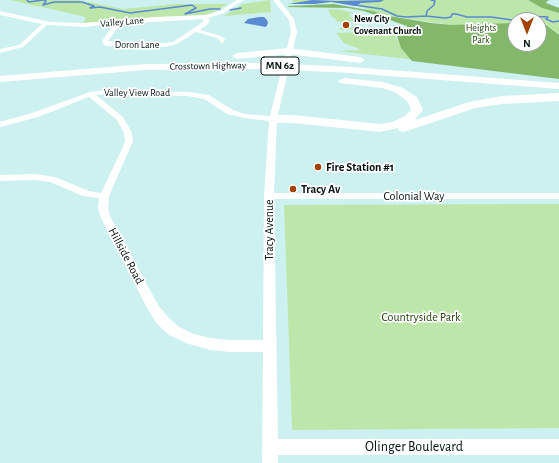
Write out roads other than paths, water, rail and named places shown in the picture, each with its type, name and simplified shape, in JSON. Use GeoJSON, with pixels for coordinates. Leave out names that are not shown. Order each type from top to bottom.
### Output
{"type":"FeatureCollection","features":[{"type":"Feature","properties":{"kind":"highway"},"geometry":{"type":"LineString","coordinates":[[43,74],[288,54],[559,85]]}},
{"type":"Feature","properties":{"kind":"highway","name":"Crosstown Highway"},"geometry":{"type":"LineString","coordinates":[[0,79],[43,74],[146,67],[270,66],[350,70],[559,85]]}},
{"type":"Feature","properties":{"kind":"highway"},"geometry":{"type":"LineString","coordinates":[[226,73],[320,78],[383,85],[399,90],[410,96],[415,103],[417,110],[412,117],[402,122],[380,128],[293,119],[273,119]]}},
{"type":"Feature","properties":{"kind":"highway","name":"Crosstown Highway"},"geometry":{"type":"LineString","coordinates":[[0,86],[117,76],[226,73],[332,77],[559,93]]}},
{"type":"Feature","properties":{"kind":"highway"},"geometry":{"type":"LineString","coordinates":[[273,119],[355,130],[390,131],[400,130],[473,105],[502,100],[559,97]]}},
{"type":"Feature","properties":{"kind":"street","name":"Valley Lane"},"geometry":{"type":"LineString","coordinates":[[0,14],[46,23],[75,26],[205,17],[222,12],[241,0]]}},
{"type":"Feature","properties":{"kind":"street","name":"Tracy Avenue"},"geometry":{"type":"LineString","coordinates":[[270,455],[269,196],[273,119],[280,83],[294,32],[292,20],[278,2],[271,0]]}},
{"type":"Feature","properties":{"kind":"street"},"geometry":{"type":"LineString","coordinates":[[194,30],[208,21],[205,17]]}},
{"type":"Feature","properties":{"kind":"street","name":"Doron Lane"},"geometry":{"type":"LineString","coordinates":[[118,22],[105,41],[106,44],[170,45],[194,30]]}},
{"type":"Feature","properties":{"kind":"street"},"geometry":{"type":"LineString","coordinates":[[0,51],[21,46],[46,23]]}},
{"type":"Feature","properties":{"kind":"street"},"geometry":{"type":"LineString","coordinates":[[194,30],[219,37],[222,41]]}},
{"type":"Feature","properties":{"kind":"street","name":"Valley View Road"},"geometry":{"type":"LineString","coordinates":[[0,125],[35,115],[90,94],[105,92],[188,94],[206,97],[221,107],[237,114],[273,119]]}},
{"type":"Feature","properties":{"kind":"street","name":"Hillside Road"},"geometry":{"type":"LineString","coordinates":[[90,94],[120,119],[128,133],[129,141],[104,196],[103,209],[106,218],[153,308],[162,320],[174,331],[191,339],[210,344],[269,346]]}},
{"type":"Feature","properties":{"kind":"street"},"geometry":{"type":"LineString","coordinates":[[0,178],[35,177],[52,179],[87,194],[104,196]]}},
{"type":"Feature","properties":{"kind":"street","name":"Colonial Way"},"geometry":{"type":"LineString","coordinates":[[269,196],[559,196]]}},
{"type":"Feature","properties":{"kind":"street","name":"Olinger Boulevard"},"geometry":{"type":"LineString","coordinates":[[270,455],[559,447]]}},
{"type":"Feature","properties":{"kind":"water"},"geometry":{"type":"Polygon","coordinates":[[[312,0],[384,0],[380,2],[361,3],[355,6],[331,2],[315,4],[289,4],[312,0]]]}},
{"type":"Feature","properties":{"kind":"water"},"geometry":{"type":"Polygon","coordinates":[[[264,17],[267,20],[268,23],[266,27],[244,23],[248,19],[264,17]]]}},
{"type":"Feature","properties":{"kind":"waterway"},"geometry":{"type":"LineString","coordinates":[[27,0],[29,2],[43,0]]}},
{"type":"Feature","properties":{"kind":"waterway"},"geometry":{"type":"LineString","coordinates":[[44,0],[46,1],[43,5],[54,2],[82,2],[94,6],[90,8],[100,7],[130,13],[192,5],[196,8],[185,14],[210,9],[220,9]]}},
{"type":"Feature","properties":{"kind":"waterway"},"geometry":{"type":"LineString","coordinates":[[426,16],[427,11],[434,5],[435,1],[431,0]]}},
{"type":"Feature","properties":{"kind":"waterway"},"geometry":{"type":"LineString","coordinates":[[355,5],[382,9],[397,16],[426,16]]}},
{"type":"Feature","properties":{"kind":"waterway"},"geometry":{"type":"LineString","coordinates":[[230,10],[241,8]]}},
{"type":"Feature","properties":{"kind":"waterway"},"geometry":{"type":"LineString","coordinates":[[426,16],[445,18],[451,17],[452,14],[456,14],[467,17],[491,17],[512,20],[527,16],[548,17],[546,19],[553,22],[559,21]]}},
{"type":"Feature","properties":{"kind":"place","name":"New City Covenant Church"},"geometry":{"type":"Point","coordinates":[346,25]}},
{"type":"Feature","properties":{"kind":"place","name":"Fire Station #1"},"geometry":{"type":"Point","coordinates":[318,167]}},
{"type":"Feature","properties":{"kind":"place","name":"Tracy Av"},"geometry":{"type":"Point","coordinates":[293,189]}},
{"type":"Feature","properties":{"kind":"park label","name":"Heights Park"},"geometry":{"type":"Point","coordinates":[481,34]}},
{"type":"Feature","properties":{"kind":"park label","name":"Countryside Park"},"geometry":{"type":"Point","coordinates":[421,317]}}]}
